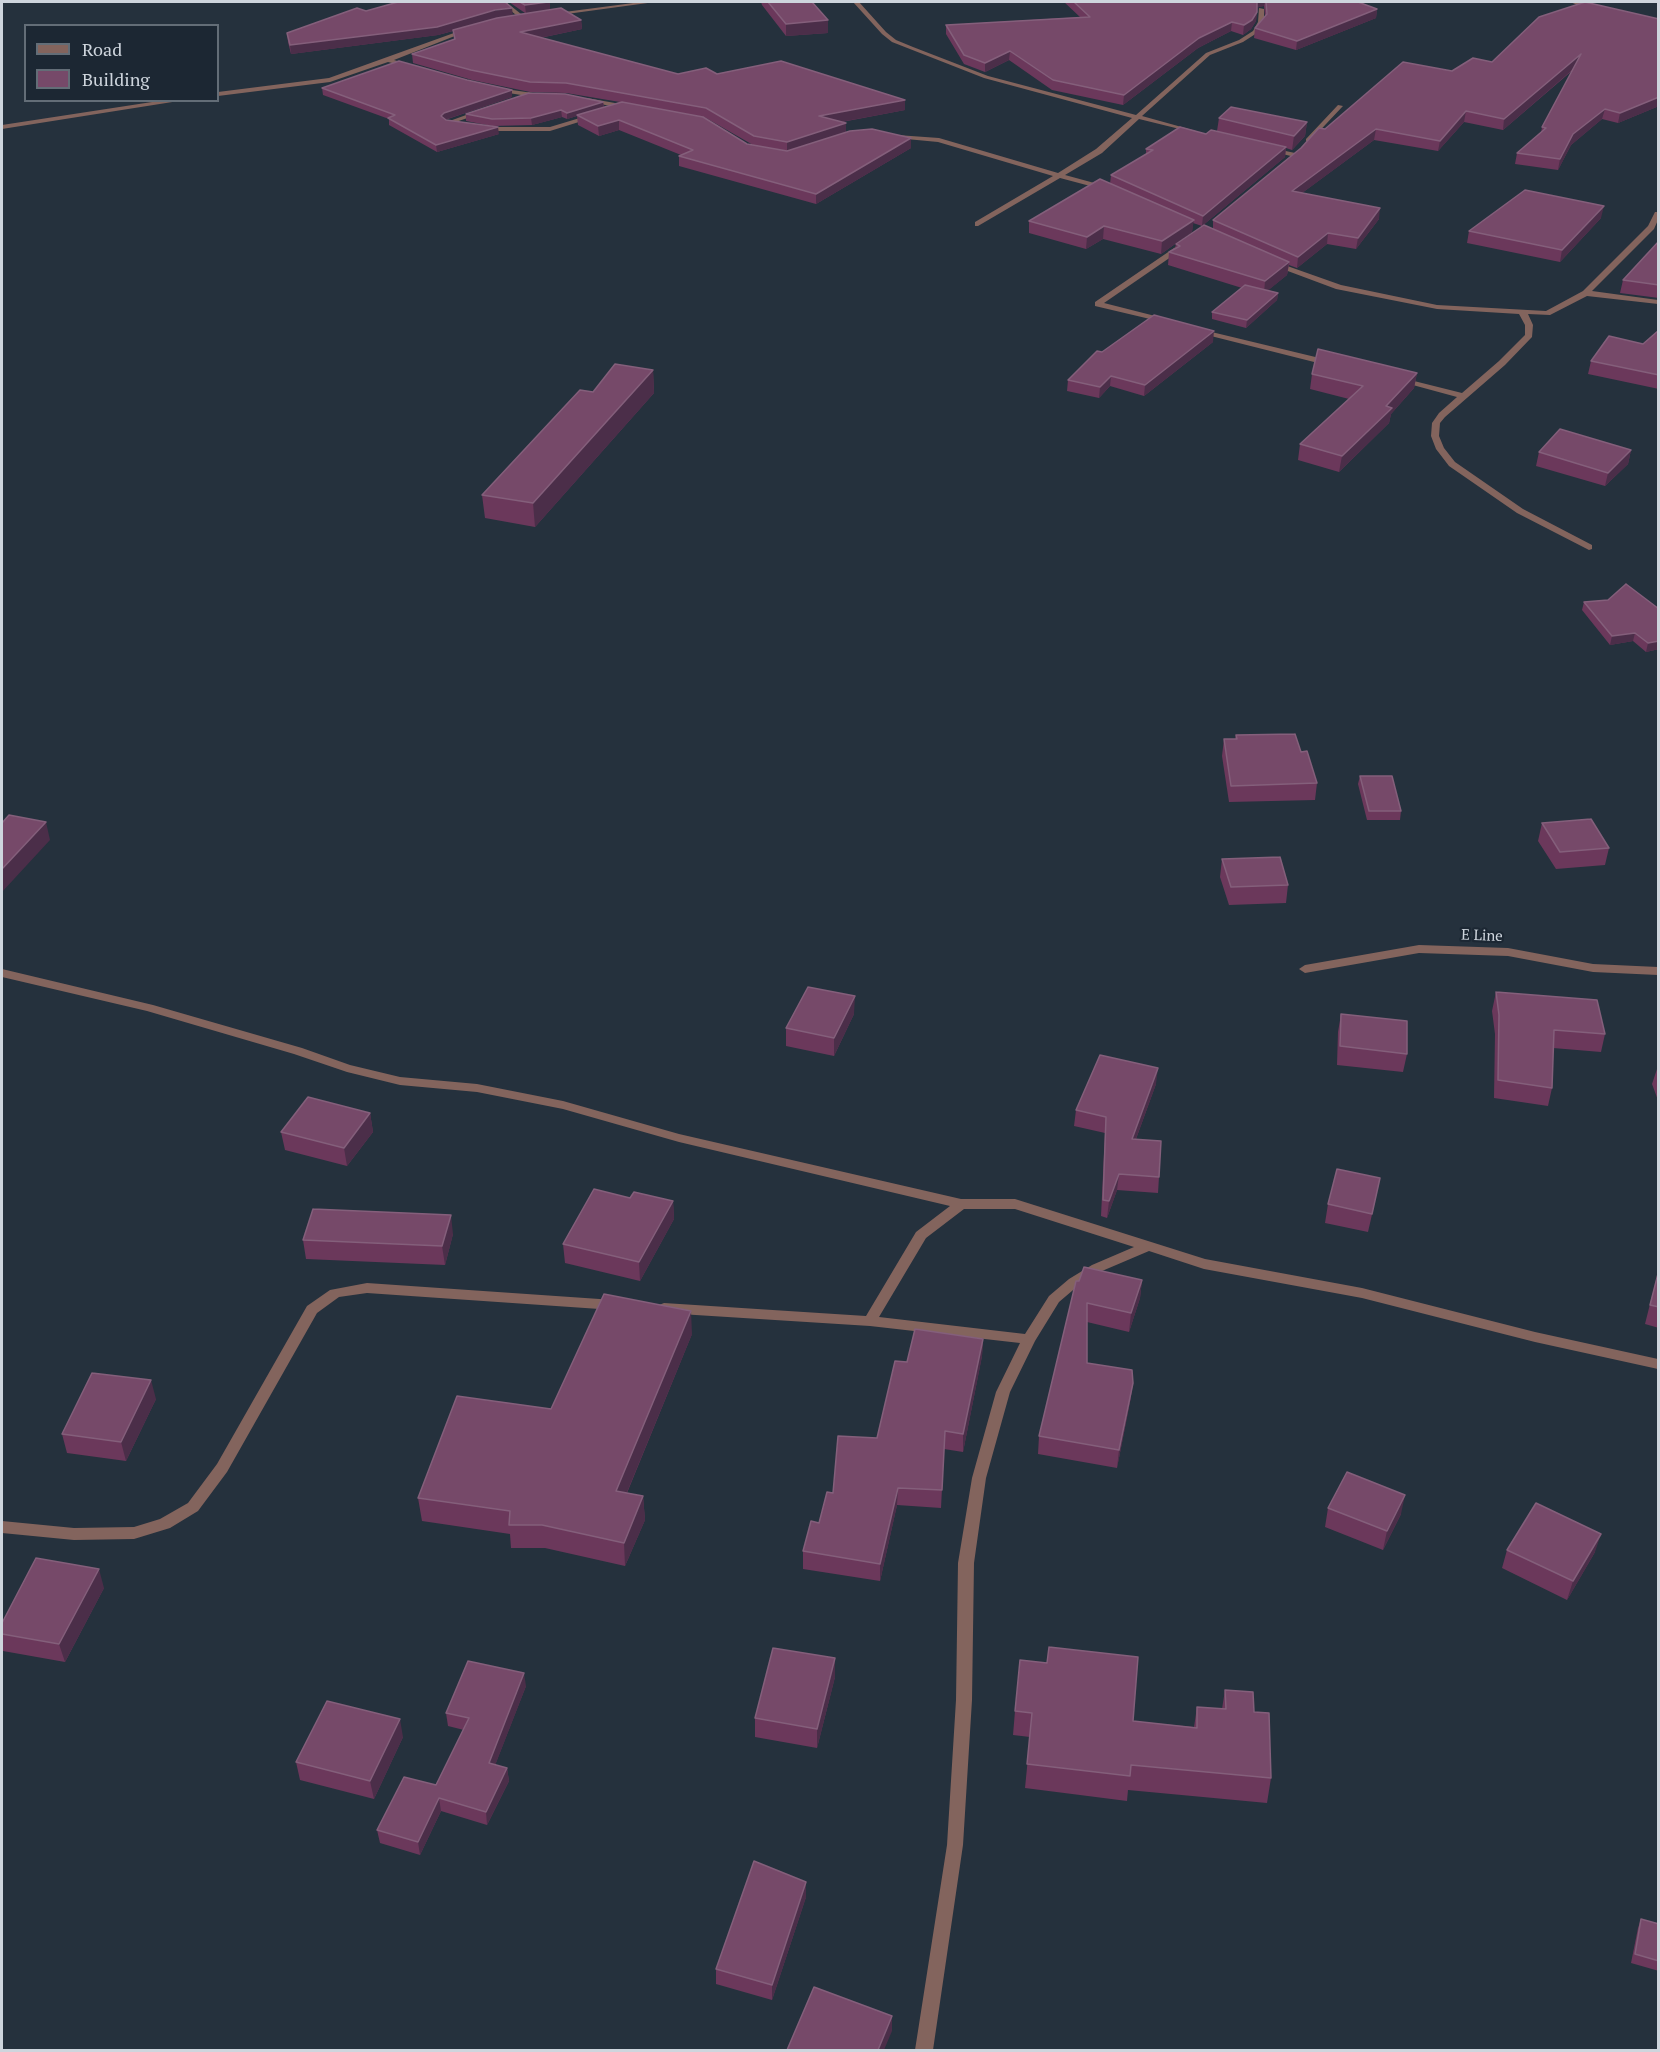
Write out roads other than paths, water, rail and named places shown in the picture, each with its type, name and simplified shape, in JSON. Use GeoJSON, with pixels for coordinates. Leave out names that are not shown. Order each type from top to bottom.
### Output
{"type":"FeatureCollection","features":[{"type":"Feature","properties":{"kind":"street"},"geometry":{"type":"LineString","coordinates":[[504,2],[523,18]]}},
{"type":"Feature","properties":{"kind":"street"},"geometry":{"type":"LineString","coordinates":[[543,15],[652,2]]}},
{"type":"Feature","properties":{"kind":"street"},"geometry":{"type":"LineString","coordinates":[[856,2],[894,41],[986,77],[1205,134]]}},
{"type":"Feature","properties":{"kind":"street"},"geometry":{"type":"LineString","coordinates":[[1573,2],[1598,10]]}},
{"type":"Feature","properties":{"kind":"street"},"geometry":{"type":"LineString","coordinates":[[978,224],[1099,151],[1208,54],[1255,32],[1261,22],[1261,9]]}},
{"type":"Feature","properties":{"kind":"street"},"geometry":{"type":"LineString","coordinates":[[514,20],[533,17]]}},
{"type":"Feature","properties":{"kind":"street"},"geometry":{"type":"LineString","coordinates":[[219,94],[330,80],[478,27]]}},
{"type":"Feature","properties":{"kind":"street"},"geometry":{"type":"LineString","coordinates":[[388,60],[418,69]]}},
{"type":"Feature","properties":{"kind":"street"},"geometry":{"type":"LineString","coordinates":[[490,88],[530,96],[554,96]]}},
{"type":"Feature","properties":{"kind":"street"},"geometry":{"type":"LineString","coordinates":[[510,102],[530,96]]}},
{"type":"Feature","properties":{"kind":"street"},"geometry":{"type":"LineString","coordinates":[[578,99],[636,109]]}},
{"type":"Feature","properties":{"kind":"street"},"geometry":{"type":"LineString","coordinates":[[2,127],[170,102]]}},
{"type":"Feature","properties":{"kind":"street"},"geometry":{"type":"LineString","coordinates":[[1286,163],[1340,106]]}},
{"type":"Feature","properties":{"kind":"street"},"geometry":{"type":"LineString","coordinates":[[489,110],[447,123],[471,128],[521,131],[550,129],[624,107]]}},
{"type":"Feature","properties":{"kind":"street"},"geometry":{"type":"LineString","coordinates":[[879,134],[939,140],[1117,193]]}},
{"type":"Feature","properties":{"kind":"street"},"geometry":{"type":"LineString","coordinates":[[1262,148],[1295,155]]}},
{"type":"Feature","properties":{"kind":"street"},"geometry":{"type":"LineString","coordinates":[[1269,262],[1339,286],[1437,307],[1547,313],[1586,293],[1655,228],[1659,214]]}},
{"type":"Feature","properties":{"kind":"street"},"geometry":{"type":"LineString","coordinates":[[1175,324],[1098,304],[1184,245]]}},
{"type":"Feature","properties":{"kind":"street"},"geometry":{"type":"LineString","coordinates":[[1586,293],[1659,302]]}},
{"type":"Feature","properties":{"kind":"street"},"geometry":{"type":"LineString","coordinates":[[1522,313],[1529,325],[1529,335],[1502,363],[1442,415],[1436,423],[1435,436],[1440,449],[1452,464],[1520,511],[1589,547]]}},
{"type":"Feature","properties":{"kind":"street"},"geometry":{"type":"LineString","coordinates":[[1186,327],[1341,366]]}},
{"type":"Feature","properties":{"kind":"street"},"geometry":{"type":"LineString","coordinates":[[1397,380],[1463,396]]}},
{"type":"Feature","properties":{"kind":"street","name":"E Line"},"geometry":{"type":"LineString","coordinates":[[1305,969],[1419,949],[1508,952],[1593,968],[1659,971]]}},
{"type":"Feature","properties":{"kind":"street"},"geometry":{"type":"LineString","coordinates":[[2,973],[148,1008],[298,1051],[347,1068],[390,1078],[477,1088],[563,1105],[679,1138],[961,1204],[1015,1204],[1204,1264],[1362,1293],[1535,1337],[1659,1364]]}},
{"type":"Feature","properties":{"kind":"street"},"geometry":{"type":"LineString","coordinates":[[870,1321],[921,1235],[961,1204]]}},
{"type":"Feature","properties":{"kind":"street"},"geometry":{"type":"LineString","coordinates":[[924,2050],[955,1845],[964,1700],[966,1563],[979,1478],[1003,1392],[1029,1339],[1054,1299],[1074,1282],[1097,1268],[1146,1247]]}},
{"type":"Feature","properties":{"kind":"street"},"geometry":{"type":"LineString","coordinates":[[2,1527],[74,1534],[134,1533],[165,1524],[193,1507],[222,1468],[312,1310],[336,1293],[366,1288],[870,1321],[1029,1339]]}}]}
